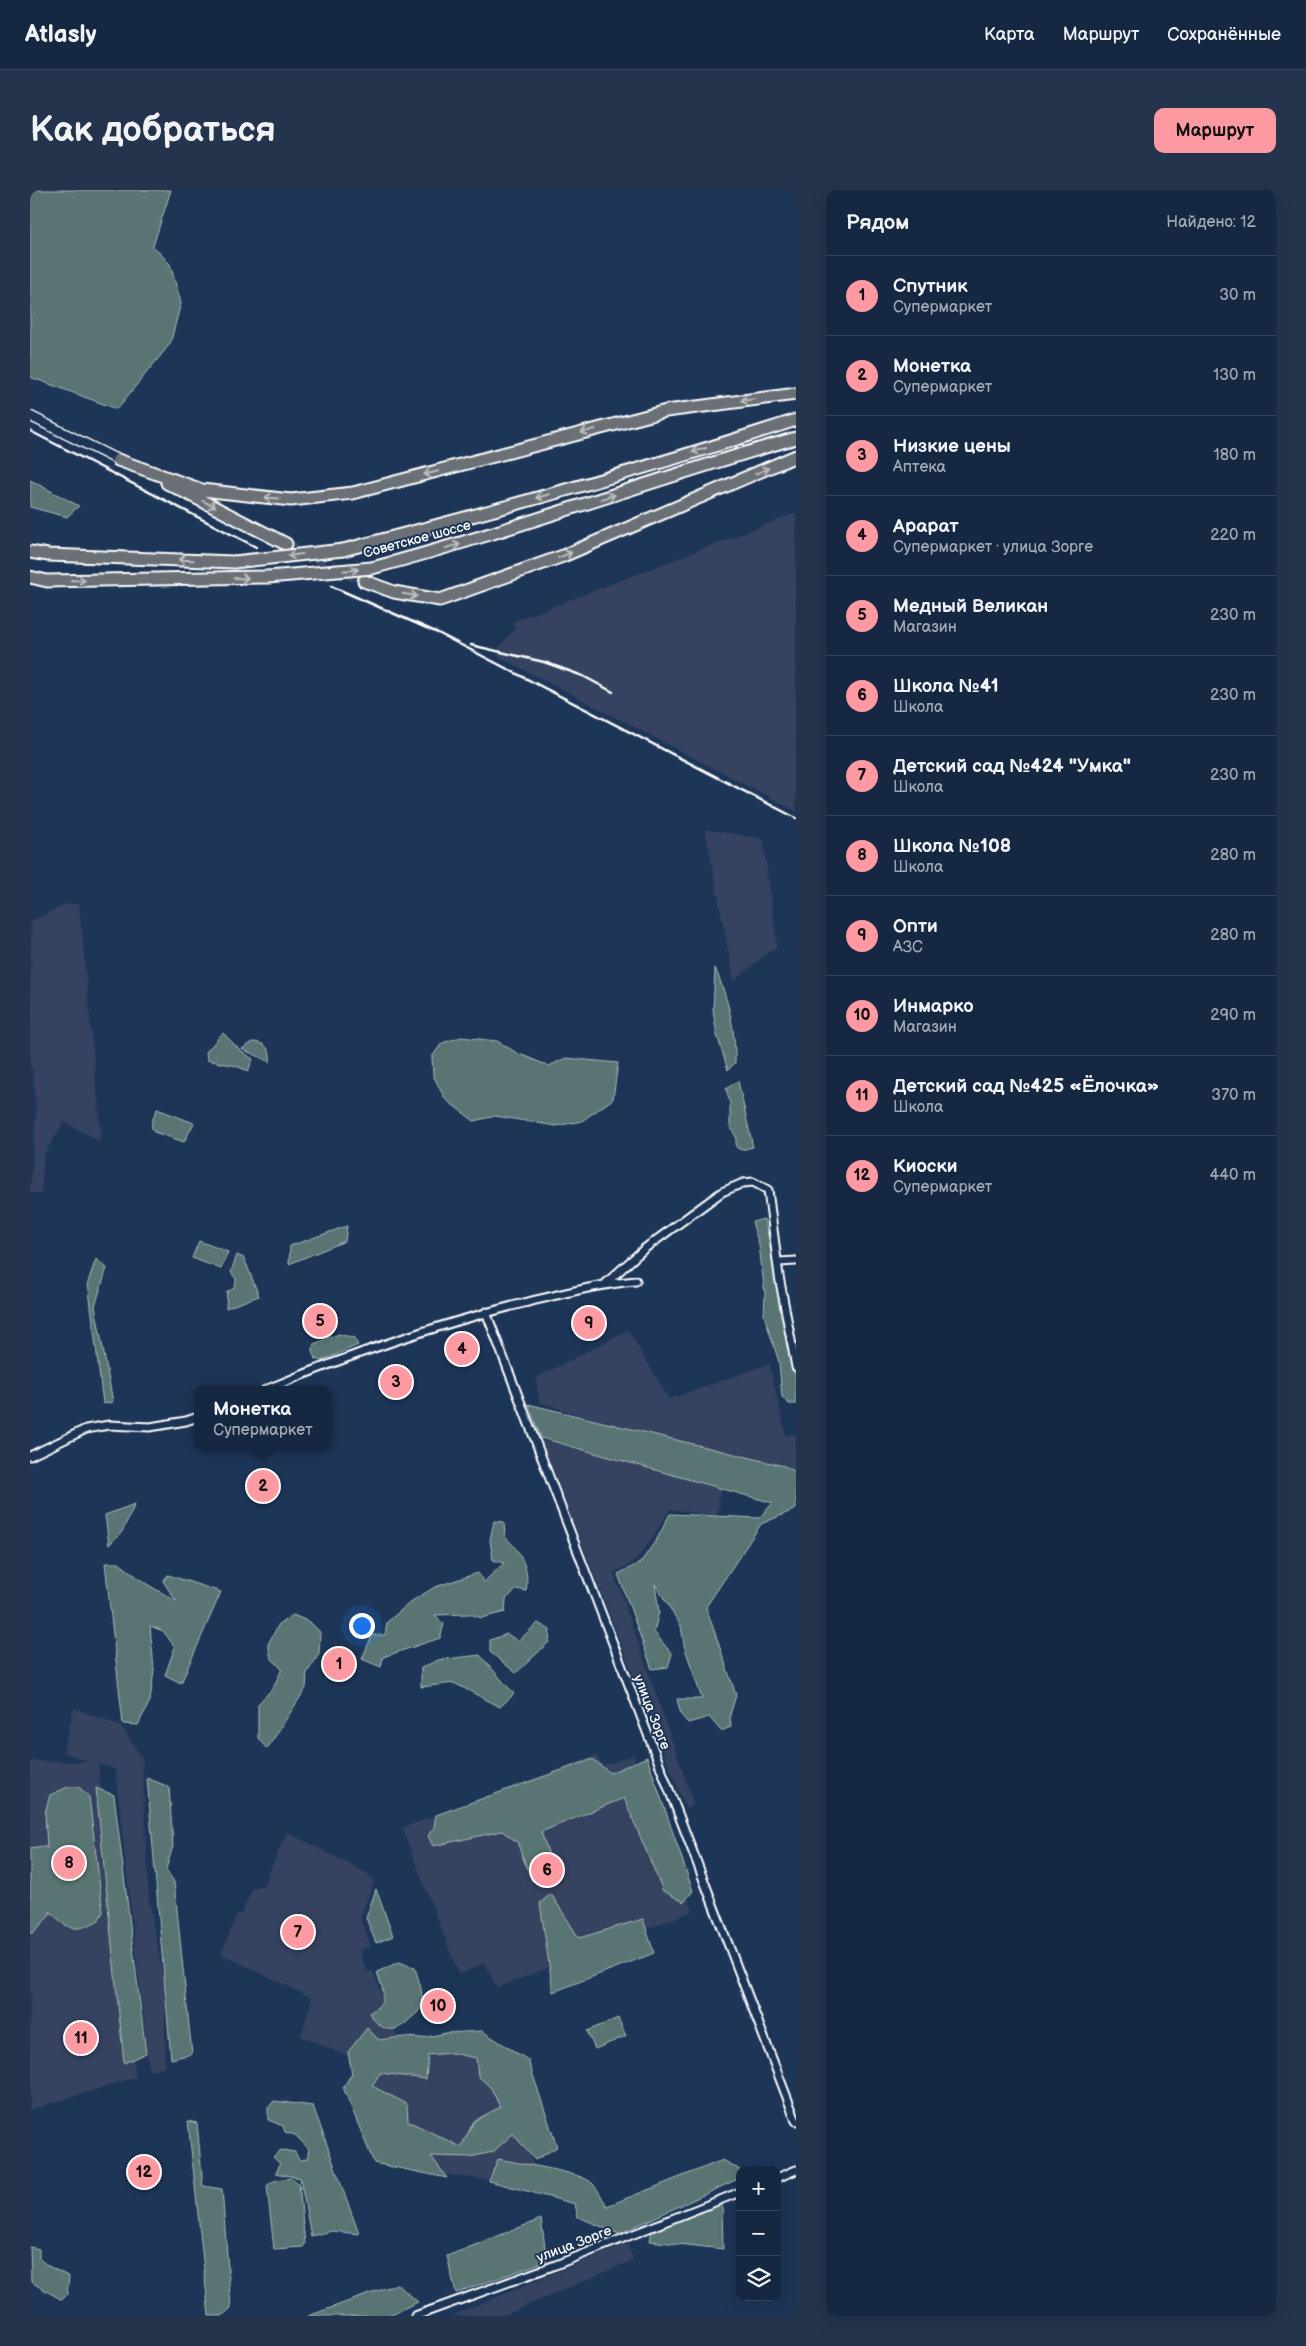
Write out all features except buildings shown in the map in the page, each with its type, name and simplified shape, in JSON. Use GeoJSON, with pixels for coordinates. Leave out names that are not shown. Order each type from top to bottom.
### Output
{"type":"FeatureCollection","features":[{"type":"Feature","properties":{"kind":"highway"},"geometry":{"type":"LineString","coordinates":[[118,460],[202,490],[291,500],[353,493],[666,411],[796,394]]}},
{"type":"Feature","properties":{"kind":"highway","name":"Советское шоссе"},"geometry":{"type":"LineString","coordinates":[[30,552],[48,555],[234,562],[343,550],[459,521],[736,440],[796,420]]}},
{"type":"Feature","properties":{"kind":"highway","name":"Советское шоссе"},"geometry":{"type":"LineString","coordinates":[[30,577],[47,581],[268,577],[372,568],[466,543],[796,438]]}},
{"type":"Feature","properties":{"kind":"highway"},"geometry":{"type":"LineString","coordinates":[[364,581],[394,592],[440,600],[563,556],[796,456]]}},
{"type":"Feature","properties":{"kind":"highway"},"geometry":{"type":"LineString","coordinates":[[118,460],[286,544]]}},
{"type":"Feature","properties":{"kind":"street"},"geometry":{"type":"LineString","coordinates":[[30,416],[118,460]]}},
{"type":"Feature","properties":{"kind":"street"},"geometry":{"type":"LineString","coordinates":[[605,1283],[644,1249],[714,1198],[743,1183],[753,1182],[768,1190],[789,1340],[796,1367]]}},
{"type":"Feature","properties":{"kind":"street"},"geometry":{"type":"LineString","coordinates":[[778,1262],[796,1261]]}},
{"type":"Feature","properties":{"kind":"street"},"geometry":{"type":"LineString","coordinates":[[276,1386],[427,1329],[486,1312],[605,1283],[636,1281]]}},
{"type":"Feature","properties":{"kind":"street","name":"улица Зорге"},"geometry":{"type":"LineString","coordinates":[[486,1312],[796,2121]]}},
{"type":"Feature","properties":{"kind":"street"},"geometry":{"type":"LineString","coordinates":[[30,1456],[86,1429],[109,1425],[150,1427],[194,1418]]}},
{"type":"Feature","properties":{"kind":"street"},"geometry":{"type":"LineString","coordinates":[[781,2176],[796,2170]]}},
{"type":"Feature","properties":{"kind":"street","name":"улица Зорге"},"geometry":{"type":"LineString","coordinates":[[416,2316],[553,2266],[736,2194]]}},
{"type":"Feature","properties":{"kind":"shaded area"},"geometry":{"type":"Polygon","coordinates":[[[796,513],[796,811],[497,656],[499,647],[515,629],[512,622],[796,513]]]}},
{"type":"Feature","properties":{"kind":"shaded area"},"geometry":{"type":"Polygon","coordinates":[[[705,829],[763,839],[777,946],[734,981],[705,829]]]}},
{"type":"Feature","properties":{"kind":"shaded area"},"geometry":{"type":"Polygon","coordinates":[[[67,904],[79,904],[101,1134],[99,1141],[64,1122],[44,1155],[41,1194],[30,1193],[36,1111],[33,1071],[30,1067],[31,921],[67,904]]]}},
{"type":"Feature","properties":{"kind":"shaded area"},"geometry":{"type":"Polygon","coordinates":[[[628,1330],[669,1399],[769,1364],[786,1435],[796,1434],[796,1476],[678,1447],[539,1402],[536,1378],[628,1330]]]}},
{"type":"Feature","properties":{"kind":"shaded area"},"geometry":{"type":"Polygon","coordinates":[[[541,1440],[722,1486],[717,1516],[670,1509],[655,1535],[635,1561],[614,1573],[694,1804],[686,1809],[541,1440]]]}},
{"type":"Feature","properties":{"kind":"shaded area"},"geometry":{"type":"Polygon","coordinates":[[[74,1708],[121,1726],[142,1758],[149,1900],[165,1987],[165,2066],[149,2071],[115,1769],[98,1764],[123,1997],[128,1999],[136,2077],[30,2110],[30,1761],[89,1762],[63,1752],[74,1708]]]}},
{"type":"Feature","properties":{"kind":"shaded area"},"geometry":{"type":"Polygon","coordinates":[[[597,1755],[602,1766],[633,1755],[693,1911],[497,1988],[484,1963],[459,1975],[402,1828],[597,1755]]]}},
{"type":"Feature","properties":{"kind":"shaded area"},"geometry":{"type":"Polygon","coordinates":[[[287,1832],[367,1873],[374,1882],[360,1917],[371,1946],[359,1950],[367,1972],[373,1971],[399,2042],[354,2059],[301,2036],[312,1998],[221,1954],[237,1914],[241,1914],[252,1889],[263,1886],[287,1832]]]}},
{"type":"Feature","properties":{"kind":"shaded area"},"geometry":{"type":"Polygon","coordinates":[[[454,2036],[485,2043],[537,2175],[501,2182],[377,2165],[346,2078],[454,2036]]]}},
{"type":"Feature","properties":{"kind":"shaded area"},"geometry":{"type":"Polygon","coordinates":[[[627,2243],[633,2260],[503,2316],[451,2316],[627,2243]]]}},
{"type":"Feature","properties":{"kind":"green space"},"geometry":{"type":"Polygon","coordinates":[[[30,190],[171,190],[153,246],[170,264],[181,303],[170,344],[117,409],[30,377],[30,190]]]}},
{"type":"Feature","properties":{"kind":"green space"},"geometry":{"type":"Polygon","coordinates":[[[30,480],[79,506],[67,517],[30,507],[30,480]]]}},
{"type":"Feature","properties":{"kind":"green space"},"geometry":{"type":"Polygon","coordinates":[[[715,968],[724,991],[733,1026],[735,1063],[728,1070],[717,1035],[713,1010],[715,968]]]}},
{"type":"Feature","properties":{"kind":"green space"},"geometry":{"type":"Polygon","coordinates":[[[223,1033],[240,1050],[253,1059],[248,1071],[236,1066],[207,1060],[206,1052],[223,1033]]]}},
{"type":"Feature","properties":{"kind":"green space"},"geometry":{"type":"Polygon","coordinates":[[[461,1037],[497,1041],[517,1053],[549,1066],[566,1058],[618,1063],[613,1099],[582,1121],[556,1126],[495,1116],[474,1121],[445,1099],[433,1075],[432,1057],[442,1043],[461,1037]]]}},
{"type":"Feature","properties":{"kind":"green space"},"geometry":{"type":"Polygon","coordinates":[[[253,1042],[261,1043],[269,1050],[270,1062],[242,1049],[253,1042]]]}},
{"type":"Feature","properties":{"kind":"green space"},"geometry":{"type":"Polygon","coordinates":[[[738,1081],[753,1147],[741,1150],[736,1147],[736,1137],[730,1126],[730,1103],[726,1089],[738,1081]]]}},
{"type":"Feature","properties":{"kind":"green space"},"geometry":{"type":"Polygon","coordinates":[[[157,1109],[194,1123],[184,1142],[154,1132],[152,1124],[157,1109]]]}},
{"type":"Feature","properties":{"kind":"green space"},"geometry":{"type":"Polygon","coordinates":[[[764,1219],[790,1334],[796,1404],[789,1404],[782,1397],[779,1362],[764,1315],[765,1294],[759,1245],[752,1222],[764,1219]]]}},
{"type":"Feature","properties":{"kind":"green space"},"geometry":{"type":"Polygon","coordinates":[[[347,1226],[345,1241],[289,1264],[290,1246],[347,1226]]]}},
{"type":"Feature","properties":{"kind":"green space"},"geometry":{"type":"Polygon","coordinates":[[[199,1241],[228,1252],[221,1269],[192,1258],[199,1241]]]}},
{"type":"Feature","properties":{"kind":"green space"},"geometry":{"type":"Polygon","coordinates":[[[237,1255],[244,1258],[259,1296],[226,1308],[227,1291],[233,1289],[236,1284],[236,1279],[231,1272],[237,1255]]]}},
{"type":"Feature","properties":{"kind":"green space"},"geometry":{"type":"Polygon","coordinates":[[[96,1259],[107,1268],[95,1306],[113,1402],[103,1404],[88,1282],[96,1259]]]}},
{"type":"Feature","properties":{"kind":"green space"},"geometry":{"type":"Polygon","coordinates":[[[339,1334],[354,1338],[358,1345],[321,1361],[316,1359],[312,1349],[314,1344],[339,1334]]]}},
{"type":"Feature","properties":{"kind":"green space"},"geometry":{"type":"Polygon","coordinates":[[[528,1404],[784,1466],[796,1472],[796,1509],[761,1524],[706,1607],[736,1695],[730,1715],[731,1727],[721,1731],[709,1717],[688,1723],[681,1715],[677,1699],[702,1699],[684,1645],[681,1626],[655,1584],[659,1612],[654,1632],[672,1654],[668,1667],[652,1669],[618,1574],[640,1563],[657,1539],[670,1514],[759,1518],[773,1503],[541,1438],[528,1404]]]}},
{"type":"Feature","properties":{"kind":"green space"},"geometry":{"type":"Polygon","coordinates":[[[135,1504],[122,1532],[109,1545],[105,1515],[135,1504]]]}},
{"type":"Feature","properties":{"kind":"green space"},"geometry":{"type":"Polygon","coordinates":[[[494,1521],[504,1522],[505,1537],[516,1548],[523,1561],[527,1576],[526,1591],[517,1589],[506,1599],[505,1612],[481,1618],[470,1614],[435,1615],[444,1624],[440,1638],[383,1657],[381,1667],[362,1659],[372,1635],[385,1635],[387,1622],[412,1601],[435,1587],[478,1573],[484,1582],[504,1563],[493,1560],[490,1540],[494,1521]]]}},
{"type":"Feature","properties":{"kind":"green space"},"geometry":{"type":"Polygon","coordinates":[[[105,1563],[119,1563],[145,1583],[176,1601],[163,1581],[168,1575],[221,1592],[181,1683],[165,1675],[175,1647],[163,1631],[150,1626],[154,1670],[150,1701],[138,1725],[123,1724],[105,1563]]]}},
{"type":"Feature","properties":{"kind":"green space"},"geometry":{"type":"Polygon","coordinates":[[[293,1615],[310,1622],[320,1632],[319,1654],[307,1673],[306,1688],[267,1749],[258,1738],[258,1704],[273,1688],[282,1669],[271,1658],[268,1644],[279,1624],[293,1615]]]}},
{"type":"Feature","properties":{"kind":"green space"},"geometry":{"type":"Polygon","coordinates":[[[538,1623],[550,1630],[549,1642],[516,1673],[490,1652],[490,1640],[507,1634],[518,1641],[538,1623]]]}},
{"type":"Feature","properties":{"kind":"green space"},"geometry":{"type":"Polygon","coordinates":[[[480,1655],[514,1694],[500,1707],[454,1683],[421,1687],[421,1668],[438,1660],[480,1655]]]}},
{"type":"Feature","properties":{"kind":"green space"},"geometry":{"type":"Polygon","coordinates":[[[647,1757],[693,1891],[684,1902],[663,1891],[624,1798],[541,1832],[549,1855],[546,1877],[532,1881],[517,1842],[502,1831],[433,1846],[428,1836],[434,1827],[436,1815],[593,1759],[610,1773],[647,1757]]]}},
{"type":"Feature","properties":{"kind":"green space"},"geometry":{"type":"Polygon","coordinates":[[[147,1778],[169,1787],[173,1846],[166,1869],[174,1882],[192,2054],[171,2059],[147,1778]]]}},
{"type":"Feature","properties":{"kind":"green space"},"geometry":{"type":"Polygon","coordinates":[[[68,1787],[79,1787],[89,1797],[103,1912],[98,1921],[83,1927],[72,1928],[50,1911],[50,1915],[33,1933],[30,1933],[30,1848],[43,1846],[47,1848],[45,1813],[50,1795],[68,1787]]]}},
{"type":"Feature","properties":{"kind":"green space"},"geometry":{"type":"Polygon","coordinates":[[[96,1788],[114,1795],[146,2053],[124,2063],[96,1788]]]}},
{"type":"Feature","properties":{"kind":"green space"},"geometry":{"type":"Polygon","coordinates":[[[376,1889],[393,1936],[376,1943],[366,1918],[376,1889]]]}},
{"type":"Feature","properties":{"kind":"green space"},"geometry":{"type":"Polygon","coordinates":[[[551,1894],[579,1938],[643,1919],[654,1953],[553,1992],[540,1903],[551,1894]]]}},
{"type":"Feature","properties":{"kind":"green space"},"geometry":{"type":"Polygon","coordinates":[[[399,1962],[415,1968],[421,1989],[422,2005],[418,2012],[403,2025],[398,2028],[387,2029],[378,2024],[369,2013],[380,2004],[383,1995],[377,1972],[399,1962]]]}},
{"type":"Feature","properties":{"kind":"green space"},"geometry":{"type":"Polygon","coordinates":[[[618,2018],[626,2036],[595,2049],[587,2031],[618,2018]]]}},
{"type":"Feature","properties":{"kind":"green space"},"geometry":{"type":"Polygon","coordinates":[[[367,2028],[379,2040],[403,2037],[422,2038],[446,2033],[482,2031],[528,2060],[557,2147],[535,2160],[513,2134],[493,2152],[470,2157],[431,2156],[447,2178],[374,2163],[343,2087],[352,2074],[348,2052],[367,2028]],[[452,2053],[428,2055],[426,2079],[380,2073],[372,2086],[407,2104],[408,2121],[461,2147],[474,2121],[500,2107],[491,2088],[478,2076],[476,2058],[452,2053]]]}},
{"type":"Feature","properties":{"kind":"green space"},"geometry":{"type":"Polygon","coordinates":[[[274,2101],[313,2106],[359,2234],[332,2231],[311,2236],[300,2178],[276,2173],[280,2164],[273,2157],[281,2150],[295,2152],[299,2160],[307,2159],[309,2149],[295,2135],[285,2132],[283,2126],[268,2120],[268,2108],[274,2101]]]}},
{"type":"Feature","properties":{"kind":"green space"},"geometry":{"type":"Polygon","coordinates":[[[188,2121],[197,2123],[203,2186],[222,2189],[231,2308],[222,2316],[209,2316],[188,2121]]]}},
{"type":"Feature","properties":{"kind":"green space"},"geometry":{"type":"Polygon","coordinates":[[[498,2159],[548,2168],[586,2179],[594,2185],[607,2206],[723,2160],[736,2168],[736,2180],[619,2234],[578,2217],[575,2204],[489,2181],[498,2159]]]}},
{"type":"Feature","properties":{"kind":"green space"},"geometry":{"type":"Polygon","coordinates":[[[292,2178],[299,2184],[305,2244],[303,2247],[274,2249],[267,2186],[281,2179],[292,2178]]]}},
{"type":"Feature","properties":{"kind":"green space"},"geometry":{"type":"Polygon","coordinates":[[[722,2203],[723,2249],[650,2241],[653,2224],[722,2203]]]}},
{"type":"Feature","properties":{"kind":"green space"},"geometry":{"type":"Polygon","coordinates":[[[541,2219],[547,2261],[456,2293],[447,2256],[541,2219]]]}},
{"type":"Feature","properties":{"kind":"green space"},"geometry":{"type":"Polygon","coordinates":[[[30,2247],[39,2249],[39,2258],[69,2277],[67,2295],[62,2300],[31,2282],[30,2247]]]}},
{"type":"Feature","properties":{"kind":"green space"},"geometry":{"type":"Polygon","coordinates":[[[397,2284],[418,2302],[387,2316],[308,2316],[397,2284]]]}},
{"type":"Feature","properties":{"kind":"tunnel"},"geometry":{"type":"LineString","coordinates":[[286,544],[364,581]]}},
{"type":"Feature","properties":{"kind":"railway"},"geometry":{"type":"LineString","coordinates":[[30,431],[256,547]]}},
{"type":"Feature","properties":{"kind":"railway"},"geometry":{"type":"LineString","coordinates":[[331,586],[438,633],[796,818]]}},
{"type":"Feature","properties":{"kind":"railway"},"geometry":{"type":"LineString","coordinates":[[471,645],[544,662],[583,676],[613,692]]}},
{"type":"Feature","properties":{"kind":"place","name":"Медный Великан"},"geometry":{"type":"Point","coordinates":[320,1321]}},
{"type":"Feature","properties":{"kind":"place","name":"Опти"},"geometry":{"type":"Point","coordinates":[589,1323]}},
{"type":"Feature","properties":{"kind":"place","name":"Арарат"},"geometry":{"type":"Point","coordinates":[462,1349]}},
{"type":"Feature","properties":{"kind":"place","name":"Низкие цены"},"geometry":{"type":"Point","coordinates":[396,1382]}},
{"type":"Feature","properties":{"kind":"place","name":"Монетка"},"geometry":{"type":"Point","coordinates":[263,1486]}},
{"type":"Feature","properties":{"kind":"place","name":"Спутник"},"geometry":{"type":"Point","coordinates":[339,1664]}},
{"type":"Feature","properties":{"kind":"place","name":"Школа №108"},"geometry":{"type":"Point","coordinates":[69,1863]}},
{"type":"Feature","properties":{"kind":"place","name":"Школа №41"},"geometry":{"type":"Point","coordinates":[547,1870]}},
{"type":"Feature","properties":{"kind":"place","name":"Детский сад №424 \"Умка\""},"geometry":{"type":"Point","coordinates":[298,1932]}},
{"type":"Feature","properties":{"kind":"place","name":"Инмарко"},"geometry":{"type":"Point","coordinates":[438,2006]}},
{"type":"Feature","properties":{"kind":"place","name":"Детский сад №425 «Ёлочка»"},"geometry":{"type":"Point","coordinates":[81,2038]}},
{"type":"Feature","properties":{"kind":"place","name":"Киоски"},"geometry":{"type":"Point","coordinates":[144,2172]}}]}
